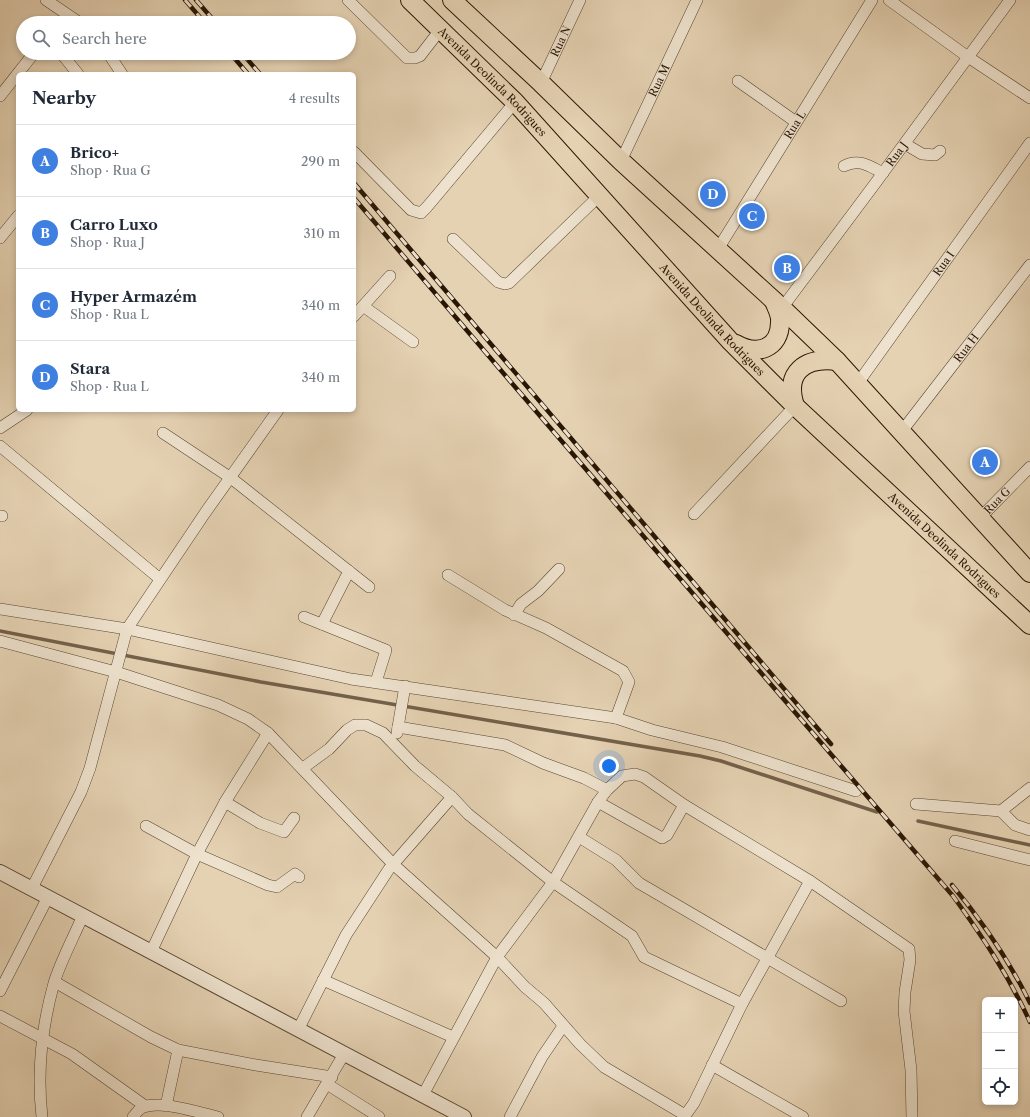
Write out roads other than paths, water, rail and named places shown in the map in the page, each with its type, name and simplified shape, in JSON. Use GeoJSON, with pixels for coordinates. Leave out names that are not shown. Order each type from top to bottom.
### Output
{"type":"FeatureCollection","features":[{"type":"Feature","properties":{"kind":"highway","name":"Avenida Deolinda Rodrigues"},"geometry":{"type":"LineString","coordinates":[[410,0],[515,102],[731,342],[795,406],[1030,625]]}},
{"type":"Feature","properties":{"kind":"highway"},"geometry":{"type":"LineString","coordinates":[[452,0],[541,83],[621,161],[778,304],[837,361],[981,517],[1030,573]]}},
{"type":"Feature","properties":{"kind":"highway"},"geometry":{"type":"LineString","coordinates":[[731,342],[743,348],[756,351],[764,349],[772,343],[779,334],[781,320],[778,304]]}},
{"type":"Feature","properties":{"kind":"highway"},"geometry":{"type":"LineString","coordinates":[[795,406],[791,392],[792,382],[797,373],[806,364],[816,360],[837,361]]}},
{"type":"Feature","properties":{"kind":"street"},"geometry":{"type":"LineString","coordinates":[[46,0],[70,16]]}},
{"type":"Feature","properties":{"kind":"street"},"geometry":{"type":"LineString","coordinates":[[348,0],[407,58],[415,58],[420,56],[440,30]]}},
{"type":"Feature","properties":{"kind":"street","name":"Rua N"},"geometry":{"type":"LineString","coordinates":[[541,83],[580,0]]}},
{"type":"Feature","properties":{"kind":"street","name":"Rua M"},"geometry":{"type":"LineString","coordinates":[[621,161],[697,0]]}},
{"type":"Feature","properties":{"kind":"street","name":"Rua L"},"geometry":{"type":"LineString","coordinates":[[718,249],[872,0]]}},
{"type":"Feature","properties":{"kind":"street"},"geometry":{"type":"LineString","coordinates":[[889,0],[968,57],[1030,98]]}},
{"type":"Feature","properties":{"kind":"street","name":"Rua J"},"geometry":{"type":"LineString","coordinates":[[778,304],[883,173],[1010,0]]}},
{"type":"Feature","properties":{"kind":"street"},"geometry":{"type":"LineString","coordinates":[[19,72],[28,60]]}},
{"type":"Feature","properties":{"kind":"street"},"geometry":{"type":"LineString","coordinates":[[67,60],[76,72]]}},
{"type":"Feature","properties":{"kind":"street"},"geometry":{"type":"LineString","coordinates":[[113,60],[121,72]]}},
{"type":"Feature","properties":{"kind":"street"},"geometry":{"type":"LineString","coordinates":[[0,96],[16,76]]}},
{"type":"Feature","properties":{"kind":"street"},"geometry":{"type":"LineString","coordinates":[[738,81],[796,122]]}},
{"type":"Feature","properties":{"kind":"street"},"geometry":{"type":"LineString","coordinates":[[356,154],[411,210],[421,213],[515,102]]}},
{"type":"Feature","properties":{"kind":"street","name":"Rua I"},"geometry":{"type":"LineString","coordinates":[[858,383],[1030,143]]}},
{"type":"Feature","properties":{"kind":"street"},"geometry":{"type":"LineString","coordinates":[[905,144],[922,154],[935,155],[940,151]]}},
{"type":"Feature","properties":{"kind":"street"},"geometry":{"type":"LineString","coordinates":[[844,166],[850,162],[862,162],[883,173]]}},
{"type":"Feature","properties":{"kind":"street"},"geometry":{"type":"LineString","coordinates":[[453,239],[498,282],[505,284],[509,283],[599,196]]}},
{"type":"Feature","properties":{"kind":"street"},"geometry":{"type":"LineString","coordinates":[[0,238],[16,218]]}},
{"type":"Feature","properties":{"kind":"street","name":"Rua H"},"geometry":{"type":"LineString","coordinates":[[902,432],[1030,265]]}},
{"type":"Feature","properties":{"kind":"street"},"geometry":{"type":"LineString","coordinates":[[356,314],[390,276]]}},
{"type":"Feature","properties":{"kind":"street"},"geometry":{"type":"LineString","coordinates":[[363,306],[413,342]]}},
{"type":"Feature","properties":{"kind":"street"},"geometry":{"type":"LineString","coordinates":[[694,514],[795,406]]}},
{"type":"Feature","properties":{"kind":"street"},"geometry":{"type":"LineString","coordinates":[[0,428],[24,412]]}},
{"type":"Feature","properties":{"kind":"street"},"geometry":{"type":"LineString","coordinates":[[32,888],[81,792],[90,768],[122,645],[128,629],[160,579],[277,412]]}},
{"type":"Feature","properties":{"kind":"street"},"geometry":{"type":"LineString","coordinates":[[163,433],[231,478],[369,587]]}},
{"type":"Feature","properties":{"kind":"street"},"geometry":{"type":"LineString","coordinates":[[0,446],[160,579]]}},
{"type":"Feature","properties":{"kind":"street","name":"Rua G"},"geometry":{"type":"LineString","coordinates":[[981,517],[1030,468]]}},
{"type":"Feature","properties":{"kind":"street"},"geometry":{"type":"LineString","coordinates":[[514,615],[521,604],[538,592],[559,569]]}},
{"type":"Feature","properties":{"kind":"street"},"geometry":{"type":"LineString","coordinates":[[322,624],[349,571]]}},
{"type":"Feature","properties":{"kind":"street"},"geometry":{"type":"LineString","coordinates":[[448,575],[514,615],[546,628],[623,671],[629,682],[616,718]]}},
{"type":"Feature","properties":{"kind":"street"},"geometry":{"type":"LineString","coordinates":[[0,609],[128,629],[351,679],[376,682],[404,690],[616,718],[652,730],[722,747],[856,791]]}},
{"type":"Feature","properties":{"kind":"street"},"geometry":{"type":"LineString","coordinates":[[304,616],[386,650],[376,682]]}},
{"type":"Feature","properties":{"kind":"street"},"geometry":{"type":"LineString","coordinates":[[0,641],[117,667],[232,710],[268,732],[394,865],[497,957],[525,987],[544,1003],[563,1026],[604,1067],[684,1116],[694,1103],[742,1004],[810,881]]}},
{"type":"Feature","properties":{"kind":"street"},"geometry":{"type":"LineString","coordinates":[[394,744],[404,690]]}},
{"type":"Feature","properties":{"kind":"street"},"geometry":{"type":"LineString","coordinates":[[398,723],[505,744],[543,764],[584,778],[607,790]]}},
{"type":"Feature","properties":{"kind":"street"},"geometry":{"type":"LineString","coordinates":[[303,768],[329,749],[347,730],[355,725],[366,725],[375,728],[394,744],[415,766],[452,797],[468,814],[553,882],[632,936],[644,957],[742,1004]]}},
{"type":"Feature","properties":{"kind":"street"},"geometry":{"type":"LineString","coordinates":[[151,952],[197,854],[225,802],[268,732]]}},
{"type":"Feature","properties":{"kind":"street"},"geometry":{"type":"LineString","coordinates":[[422,1095],[497,957],[553,882],[598,802],[607,790],[622,776],[635,774],[644,777],[684,805],[810,881],[909,949],[910,960],[905,992],[904,1011],[911,1070],[912,1117]]}},
{"type":"Feature","properties":{"kind":"street"},"geometry":{"type":"LineString","coordinates":[[1001,811],[1030,788]]}},
{"type":"Feature","properties":{"kind":"street"},"geometry":{"type":"LineString","coordinates":[[298,1030],[346,935],[394,865],[452,797]]}},
{"type":"Feature","properties":{"kind":"street"},"geometry":{"type":"LineString","coordinates":[[225,802],[260,823],[284,832],[294,818]]}},
{"type":"Feature","properties":{"kind":"street"},"geometry":{"type":"LineString","coordinates":[[598,802],[662,838],[667,835],[684,805]]}},
{"type":"Feature","properties":{"kind":"street"},"geometry":{"type":"LineString","coordinates":[[916,804],[1001,811],[1015,825],[1030,830]]}},
{"type":"Feature","properties":{"kind":"street"},"geometry":{"type":"LineString","coordinates":[[146,826],[197,854],[277,887],[295,874],[299,877]]}},
{"type":"Feature","properties":{"kind":"street"},"geometry":{"type":"LineString","coordinates":[[579,837],[616,860],[639,884],[720,929],[768,959],[841,1001]]}},
{"type":"Feature","properties":{"kind":"street"},"geometry":{"type":"LineString","coordinates":[[955,841],[1030,860]]}},
{"type":"Feature","properties":{"kind":"street"},"geometry":{"type":"LineString","coordinates":[[0,872],[48,896],[460,1116]]}},
{"type":"Feature","properties":{"kind":"street"},"geometry":{"type":"LineString","coordinates":[[1,987],[48,896]]}},
{"type":"Feature","properties":{"kind":"street"},"geometry":{"type":"LineString","coordinates":[[42,1117],[40,1091],[43,1038],[55,982],[83,915]]}},
{"type":"Feature","properties":{"kind":"street"},"geometry":{"type":"LineString","coordinates":[[323,980],[453,1037]]}},
{"type":"Feature","properties":{"kind":"street"},"geometry":{"type":"LineString","coordinates":[[55,982],[151,1037],[178,1050],[329,1081],[379,1117]]}},
{"type":"Feature","properties":{"kind":"street"},"geometry":{"type":"LineString","coordinates":[[0,1016],[72,1054],[145,1106],[166,1106],[218,1117]]}},
{"type":"Feature","properties":{"kind":"street"},"geometry":{"type":"LineString","coordinates":[[510,1117],[542,1057],[563,1026]]}},
{"type":"Feature","properties":{"kind":"street"},"geometry":{"type":"LineString","coordinates":[[166,1106],[178,1050]]}},
{"type":"Feature","properties":{"kind":"street"},"geometry":{"type":"LineString","coordinates":[[307,1117],[344,1054]]}},
{"type":"Feature","properties":{"kind":"street"},"geometry":{"type":"LineString","coordinates":[[712,1065],[802,1117]]}},
{"type":"Feature","properties":{"kind":"street"},"geometry":{"type":"LineString","coordinates":[[133,1117],[145,1106]]}},
{"type":"Feature","properties":{"kind":"waterway"},"geometry":{"type":"LineString","coordinates":[[0,631],[261,682],[700,756],[721,761],[877,812]]}},
{"type":"Feature","properties":{"kind":"waterway"},"geometry":{"type":"LineString","coordinates":[[918,821],[1030,845]]}},
{"type":"Feature","properties":{"kind":"railway"},"geometry":{"type":"LineString","coordinates":[[185,0],[199,16]]}},
{"type":"Feature","properties":{"kind":"railway"},"geometry":{"type":"LineString","coordinates":[[196,0],[210,16]]}},
{"type":"Feature","properties":{"kind":"railway"},"geometry":{"type":"LineString","coordinates":[[236,60],[246,72]]}},
{"type":"Feature","properties":{"kind":"railway"},"geometry":{"type":"LineString","coordinates":[[248,60],[258,72]]}},
{"type":"Feature","properties":{"kind":"railway"},"geometry":{"type":"LineString","coordinates":[[356,185],[831,744]]}},
{"type":"Feature","properties":{"kind":"railway"},"geometry":{"type":"LineString","coordinates":[[356,200],[953,896],[994,957],[1022,1005],[1030,1022]]}},
{"type":"Feature","properties":{"kind":"railway"},"geometry":{"type":"LineString","coordinates":[[952,885],[994,941],[1013,971],[1030,1003]]}},
{"type":"Feature","properties":{"kind":"place","name":"Stara"},"geometry":{"type":"Point","coordinates":[713,194]}},
{"type":"Feature","properties":{"kind":"place","name":"Hyper Armazém"},"geometry":{"type":"Point","coordinates":[752,216]}},
{"type":"Feature","properties":{"kind":"place","name":"Carro Luxo"},"geometry":{"type":"Point","coordinates":[787,268]}},
{"type":"Feature","properties":{"kind":"place","name":"Brico+"},"geometry":{"type":"Point","coordinates":[985,462]}}]}
